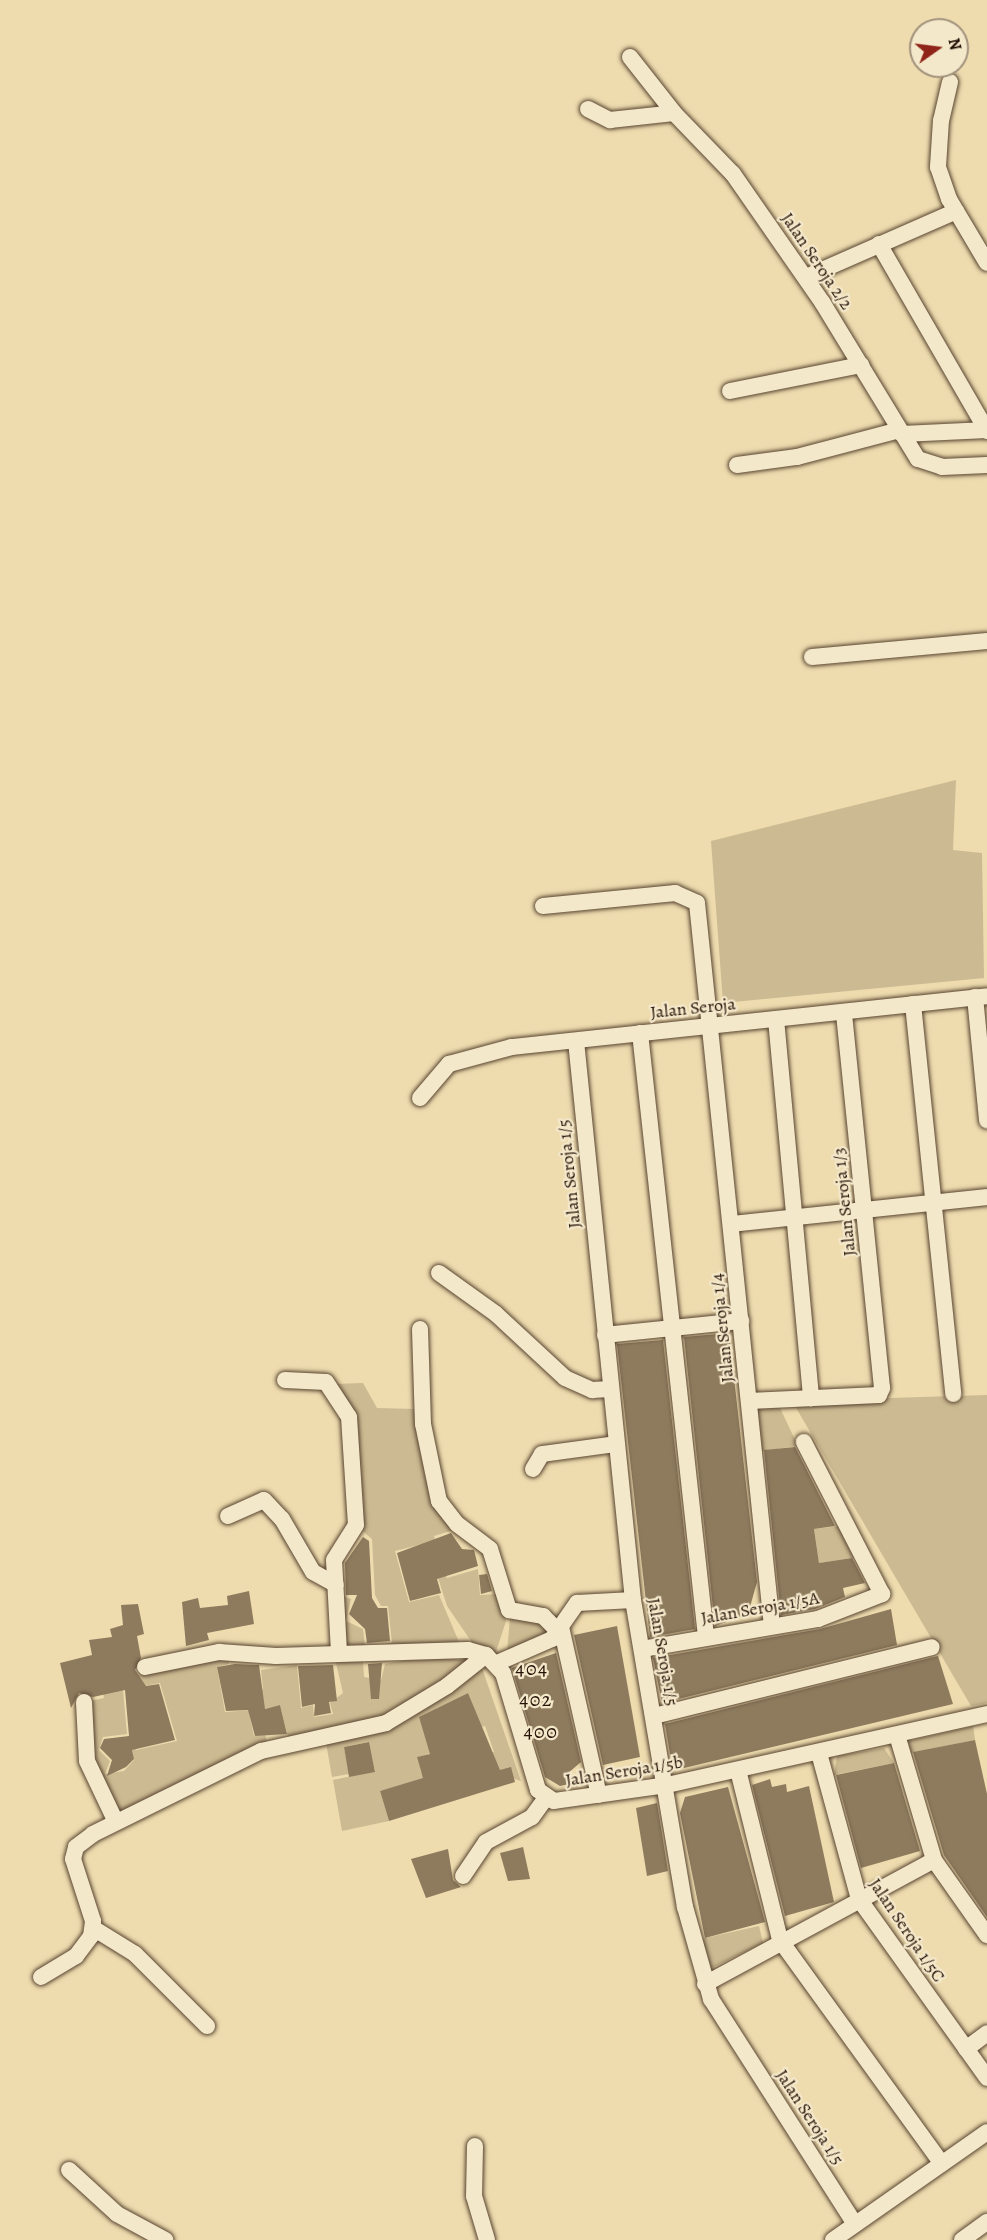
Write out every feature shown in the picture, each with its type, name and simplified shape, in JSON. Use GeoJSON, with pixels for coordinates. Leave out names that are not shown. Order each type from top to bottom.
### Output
{"type":"FeatureCollection","features":[{"type":"Feature","properties":{"kind":"street","name":"Jalan Seroja 2/2"},"geometry":{"type":"LineString","coordinates":[[630,57],[674,113],[733,174],[806,277],[918,459],[929,465],[987,465]]}},
{"type":"Feature","properties":{"kind":"street"},"geometry":{"type":"LineString","coordinates":[[950,82],[938,149],[944,187],[987,263]]}},
{"type":"Feature","properties":{"kind":"street"},"geometry":{"type":"LineString","coordinates":[[588,109],[610,120],[674,113]]}},
{"type":"Feature","properties":{"kind":"street"},"geometry":{"type":"LineString","coordinates":[[806,277],[956,211]]}},
{"type":"Feature","properties":{"kind":"street"},"geometry":{"type":"LineString","coordinates":[[737,465],[797,457],[901,432],[987,430],[879,244]]}},
{"type":"Feature","properties":{"kind":"street"},"geometry":{"type":"LineString","coordinates":[[730,391],[861,365]]}},
{"type":"Feature","properties":{"kind":"street"},"geometry":{"type":"LineString","coordinates":[[812,657],[987,641]]}},
{"type":"Feature","properties":{"kind":"street","name":"Jalan Seroja 1/4"},"geometry":{"type":"LineString","coordinates":[[543,906],[689,896],[700,915],[772,1626]]}},
{"type":"Feature","properties":{"kind":"street"},"geometry":{"type":"LineString","coordinates":[[981,996],[987,1120]]}},
{"type":"Feature","properties":{"kind":"street","name":"Jalan Seroja"},"geometry":{"type":"LineString","coordinates":[[420,1098],[456,1060],[640,1033],[981,996]]}},
{"type":"Feature","properties":{"kind":"street"},"geometry":{"type":"LineString","coordinates":[[913,1004],[953,1394]]}},
{"type":"Feature","properties":{"kind":"street","name":"Jalan Seroja 1/3"},"geometry":{"type":"LineString","coordinates":[[811,1398],[879,1395],[882,1388],[844,1012]]}},
{"type":"Feature","properties":{"kind":"street"},"geometry":{"type":"LineString","coordinates":[[749,1401],[811,1398],[776,1020]]}},
{"type":"Feature","properties":{"kind":"street"},"geometry":{"type":"LineString","coordinates":[[640,1033],[706,1637]]}},
{"type":"Feature","properties":{"kind":"street","name":"Jalan Seroja 1/5"},"geometry":{"type":"LineString","coordinates":[[576,1041],[633,1600],[667,1785],[684,1907],[705,1984],[855,2223]]}},
{"type":"Feature","properties":{"kind":"street"},"geometry":{"type":"LineString","coordinates":[[731,1224],[987,1197]]}},
{"type":"Feature","properties":{"kind":"street"},"geometry":{"type":"LineString","coordinates":[[439,1274],[496,1314],[565,1378],[592,1390],[610,1389]]}},
{"type":"Feature","properties":{"kind":"street"},"geometry":{"type":"LineString","coordinates":[[605,1335],[741,1321]]}},
{"type":"Feature","properties":{"kind":"street"},"geometry":{"type":"LineString","coordinates":[[420,1329],[423,1424],[439,1501],[457,1524],[490,1549],[509,1610],[543,1616],[559,1629],[599,1795]]}},
{"type":"Feature","properties":{"kind":"street"},"geometry":{"type":"LineString","coordinates":[[285,1380],[326,1382],[349,1417],[356,1525],[336,1552],[339,1652]]}},
{"type":"Feature","properties":{"kind":"street","name":"Jalan Seroja 1/5A"},"geometry":{"type":"LineString","coordinates":[[642,1649],[834,1615],[882,1594],[804,1442]]}},
{"type":"Feature","properties":{"kind":"street"},"geometry":{"type":"LineString","coordinates":[[532,1469],[542,1454],[616,1444]]}},
{"type":"Feature","properties":{"kind":"street"},"geometry":{"type":"LineString","coordinates":[[228,1516],[264,1500],[279,1513],[313,1572],[336,1585]]}},
{"type":"Feature","properties":{"kind":"street"},"geometry":{"type":"LineString","coordinates":[[207,2026],[135,1954],[93,1928],[74,1852],[115,1820],[261,1751],[386,1723],[491,1659],[543,1644],[559,1629],[577,1603],[633,1600]]}},
{"type":"Feature","properties":{"kind":"street"},"geometry":{"type":"LineString","coordinates":[[654,1716],[807,1682],[932,1647]]}},
{"type":"Feature","properties":{"kind":"street"},"geometry":{"type":"LineString","coordinates":[[146,1667],[219,1652],[276,1656],[339,1652],[491,1659]]}},
{"type":"Feature","properties":{"kind":"street","name":"Jalan Seroja 1/5b"},"geometry":{"type":"LineString","coordinates":[[491,1659],[534,1779],[546,1798],[599,1795],[667,1785],[987,1714]]}},
{"type":"Feature","properties":{"kind":"street"},"geometry":{"type":"LineString","coordinates":[[84,1702],[87,1761],[115,1820]]}},
{"type":"Feature","properties":{"kind":"street"},"geometry":{"type":"LineString","coordinates":[[897,1735],[934,1860],[987,1935]]}},
{"type":"Feature","properties":{"kind":"street","name":"Jalan Seroja 1/5C"},"geometry":{"type":"LineString","coordinates":[[819,1753],[859,1899],[987,2078]]}},
{"type":"Feature","properties":{"kind":"street"},"geometry":{"type":"LineString","coordinates":[[738,1770],[780,1940],[942,2164]]}},
{"type":"Feature","properties":{"kind":"street"},"geometry":{"type":"LineString","coordinates":[[463,1876],[486,1842],[532,1818],[546,1798]]}},
{"type":"Feature","properties":{"kind":"street"},"geometry":{"type":"LineString","coordinates":[[705,1984],[780,1940],[934,1860]]}},
{"type":"Feature","properties":{"kind":"street"},"geometry":{"type":"LineString","coordinates":[[41,1977],[76,1956],[93,1928]]}},
{"type":"Feature","properties":{"kind":"street"},"geometry":{"type":"LineString","coordinates":[[966,2049],[987,2033]]}},
{"type":"Feature","properties":{"kind":"street"},"geometry":{"type":"LineString","coordinates":[[833,2240],[987,2132]]}},
{"type":"Feature","properties":{"kind":"street"},"geometry":{"type":"LineString","coordinates":[[475,2146],[474,2196],[487,2240]]}},
{"type":"Feature","properties":{"kind":"street"},"geometry":{"type":"LineString","coordinates":[[69,2170],[117,2214],[165,2240]]}},
{"type":"Feature","properties":{"kind":"street"},"geometry":{"type":"LineString","coordinates":[[962,2240],[987,2222]]}},
{"type":"Feature","properties":{"kind":"shaded area"},"geometry":{"type":"Polygon","coordinates":[[[956,780],[953,850],[982,853],[984,978],[723,1003],[711,841],[956,780]]]}},
{"type":"Feature","properties":{"kind":"shaded area"},"geometry":{"type":"Polygon","coordinates":[[[363,1383],[377,1408],[415,1409],[457,1529],[434,1536],[447,1578],[478,1569],[480,1595],[500,1594],[506,1621],[495,1655],[473,1644],[447,1606],[427,1543],[395,1551],[409,1602],[439,1595],[462,1649],[348,1648],[341,1637],[339,1595],[351,1599],[346,1621],[363,1629],[365,1647],[392,1643],[388,1606],[381,1606],[375,1595],[372,1539],[359,1528],[334,1384],[363,1383]]]}},
{"type":"Feature","properties":{"kind":"shaded area"},"geometry":{"type":"Polygon","coordinates":[[[987,1395],[987,1703],[971,1706],[792,1401],[987,1395]]]}},
{"type":"Feature","properties":{"kind":"shaded area"},"geometry":{"type":"Polygon","coordinates":[[[780,1408],[798,1446],[762,1451],[757,1409],[780,1408]]]}},
{"type":"Feature","properties":{"kind":"shaded area"},"geometry":{"type":"Polygon","coordinates":[[[840,1526],[859,1557],[819,1563],[814,1529],[840,1526]]]}},
{"type":"Feature","properties":{"kind":"shaded area"},"geometry":{"type":"Polygon","coordinates":[[[510,1618],[549,1625],[547,1635],[507,1652],[510,1618]]]}},
{"type":"Feature","properties":{"kind":"shaded area"},"geometry":{"type":"Polygon","coordinates":[[[227,1654],[229,1664],[217,1667],[225,1712],[253,1710],[249,1692],[263,1689],[261,1670],[297,1665],[301,1708],[313,1705],[314,1717],[333,1714],[330,1703],[343,1693],[335,1659],[363,1662],[364,1677],[381,1680],[385,1664],[426,1657],[474,1661],[410,1708],[283,1743],[116,1818],[92,1769],[86,1702],[104,1698],[101,1684],[227,1654]],[[160,1683],[123,1690],[127,1734],[103,1737],[99,1750],[110,1761],[105,1774],[124,1771],[134,1760],[130,1739],[136,1750],[177,1741],[160,1683]],[[280,1705],[249,1713],[254,1736],[265,1734],[267,1742],[288,1737],[280,1705]]]}},
{"type":"Feature","properties":{"kind":"shaded area"},"geometry":{"type":"Polygon","coordinates":[[[482,1668],[521,1781],[492,1772],[480,1756],[494,1752],[485,1726],[473,1729],[475,1712],[468,1693],[419,1717],[436,1752],[418,1757],[421,1772],[444,1777],[380,1791],[389,1821],[342,1831],[333,1780],[375,1771],[368,1742],[344,1747],[349,1774],[332,1777],[326,1743],[482,1668]]]}},
{"type":"Feature","properties":{"kind":"shaded area"},"geometry":{"type":"Polygon","coordinates":[[[973,1726],[975,1740],[910,1753],[909,1741],[973,1726]]]}},
{"type":"Feature","properties":{"kind":"shaded area"},"geometry":{"type":"Polygon","coordinates":[[[884,1748],[894,1763],[834,1775],[837,1756],[884,1748]]]}},
{"type":"Feature","properties":{"kind":"shaded area"},"geometry":{"type":"Polygon","coordinates":[[[759,1926],[763,1943],[709,1969],[701,1939],[759,1926]]]}},
{"type":"Feature","properties":{"kind":"building"},"geometry":{"type":"Polygon","coordinates":[[[729,1333],[757,1582],[748,1614],[715,1626],[684,1337],[729,1333]]]}},
{"type":"Feature","properties":{"kind":"building"},"geometry":{"type":"Polygon","coordinates":[[[663,1340],[695,1629],[650,1637],[617,1344],[663,1340]]]}},
{"type":"Feature","properties":{"kind":"building"},"geometry":{"type":"Polygon","coordinates":[[[795,1447],[835,1526],[814,1529],[819,1563],[852,1558],[865,1583],[843,1588],[845,1597],[815,1609],[781,1615],[764,1450],[795,1447]]]}},
{"type":"Feature","properties":{"kind":"building"},"geometry":{"type":"Polygon","coordinates":[[[451,1533],[462,1549],[474,1550],[478,1566],[437,1579],[441,1593],[410,1601],[397,1553],[451,1533]]]}},
{"type":"Feature","properties":{"kind":"building"},"geometry":{"type":"Polygon","coordinates":[[[363,1537],[369,1541],[372,1598],[378,1608],[387,1608],[390,1641],[367,1643],[365,1629],[349,1614],[357,1595],[346,1595],[345,1563],[363,1537]]]}},
{"type":"Feature","properties":{"kind":"building"},"geometry":{"type":"Polygon","coordinates":[[[487,1574],[492,1591],[481,1594],[479,1575],[487,1574]]]}},
{"type":"Feature","properties":{"kind":"building"},"geometry":{"type":"Polygon","coordinates":[[[249,1591],[254,1624],[207,1633],[209,1640],[186,1646],[182,1602],[198,1598],[200,1608],[228,1605],[227,1596],[249,1591]]]}},
{"type":"Feature","properties":{"kind":"building"},"geometry":{"type":"Polygon","coordinates":[[[138,1604],[144,1634],[137,1636],[141,1658],[135,1670],[146,1686],[159,1684],[175,1740],[132,1750],[134,1759],[126,1767],[107,1776],[112,1760],[100,1748],[104,1739],[129,1736],[125,1690],[93,1697],[79,1693],[71,1708],[60,1663],[92,1655],[89,1640],[112,1637],[110,1629],[123,1625],[121,1605],[138,1604]]]}},
{"type":"Feature","properties":{"kind":"building"},"geometry":{"type":"Polygon","coordinates":[[[891,1609],[897,1645],[662,1703],[653,1658],[820,1629],[891,1609]]]}},
{"type":"Feature","properties":{"kind":"building"},"geometry":{"type":"Polygon","coordinates":[[[617,1626],[640,1757],[603,1765],[574,1635],[617,1626]]]}},
{"type":"Feature","properties":{"kind":"building"},"geometry":{"type":"Polygon","coordinates":[[[556,1653],[581,1762],[567,1774],[569,1784],[560,1786],[545,1777],[512,1668],[556,1653]]]}},
{"type":"Feature","properties":{"kind":"building"},"geometry":{"type":"Polygon","coordinates":[[[938,1656],[953,1704],[684,1768],[670,1754],[665,1724],[938,1656]]]}},
{"type":"Feature","properties":{"kind":"building"},"geometry":{"type":"Polygon","coordinates":[[[382,1663],[379,1699],[371,1699],[368,1664],[382,1663]]]}},
{"type":"Feature","properties":{"kind":"building"},"geometry":{"type":"Polygon","coordinates":[[[235,1664],[259,1665],[265,1709],[280,1705],[287,1734],[255,1736],[248,1710],[226,1711],[217,1667],[235,1664]]]}},
{"type":"Feature","properties":{"kind":"building"},"geometry":{"type":"Polygon","coordinates":[[[333,1665],[337,1701],[329,1702],[331,1713],[314,1716],[315,1704],[302,1707],[298,1666],[333,1665]]]}},
{"type":"Feature","properties":{"kind":"building"},"geometry":{"type":"Polygon","coordinates":[[[468,1693],[500,1770],[511,1767],[515,1782],[389,1821],[380,1791],[423,1778],[417,1757],[430,1754],[419,1717],[468,1693]]]}},
{"type":"Feature","properties":{"kind":"building"},"geometry":{"type":"Polygon","coordinates":[[[975,1740],[987,1794],[987,1917],[944,1855],[913,1752],[975,1740]]]}},
{"type":"Feature","properties":{"kind":"building"},"geometry":{"type":"Polygon","coordinates":[[[369,1742],[375,1772],[349,1777],[344,1747],[369,1742]]]}},
{"type":"Feature","properties":{"kind":"building"},"geometry":{"type":"Polygon","coordinates":[[[894,1763],[920,1851],[861,1868],[836,1775],[894,1763]]]}},
{"type":"Feature","properties":{"kind":"building"},"geometry":{"type":"Polygon","coordinates":[[[770,1779],[772,1787],[786,1784],[787,1792],[809,1786],[834,1902],[785,1916],[752,1785],[770,1779]]]}},
{"type":"Feature","properties":{"kind":"building"},"geometry":{"type":"Polygon","coordinates":[[[728,1787],[765,1922],[705,1938],[680,1813],[685,1797],[728,1787]]]}},
{"type":"Feature","properties":{"kind":"building"},"geometry":{"type":"Polygon","coordinates":[[[657,1803],[668,1871],[647,1876],[636,1808],[657,1803]]]}},
{"type":"Feature","properties":{"kind":"building"},"geometry":{"type":"Polygon","coordinates":[[[523,1847],[530,1879],[508,1881],[500,1853],[523,1847]]]}},
{"type":"Feature","properties":{"kind":"building"},"geometry":{"type":"Polygon","coordinates":[[[448,1849],[453,1880],[461,1887],[426,1898],[411,1859],[448,1849]]]}},
{"type":"Feature","properties":{"kind":"district","name":"404"},"geometry":{"type":"Point","coordinates":[532,1668]}},
{"type":"Feature","properties":{"kind":"district","name":"402"},"geometry":{"type":"Point","coordinates":[536,1699]}},
{"type":"Feature","properties":{"kind":"district","name":"400"},"geometry":{"type":"Point","coordinates":[541,1731]}}]}
